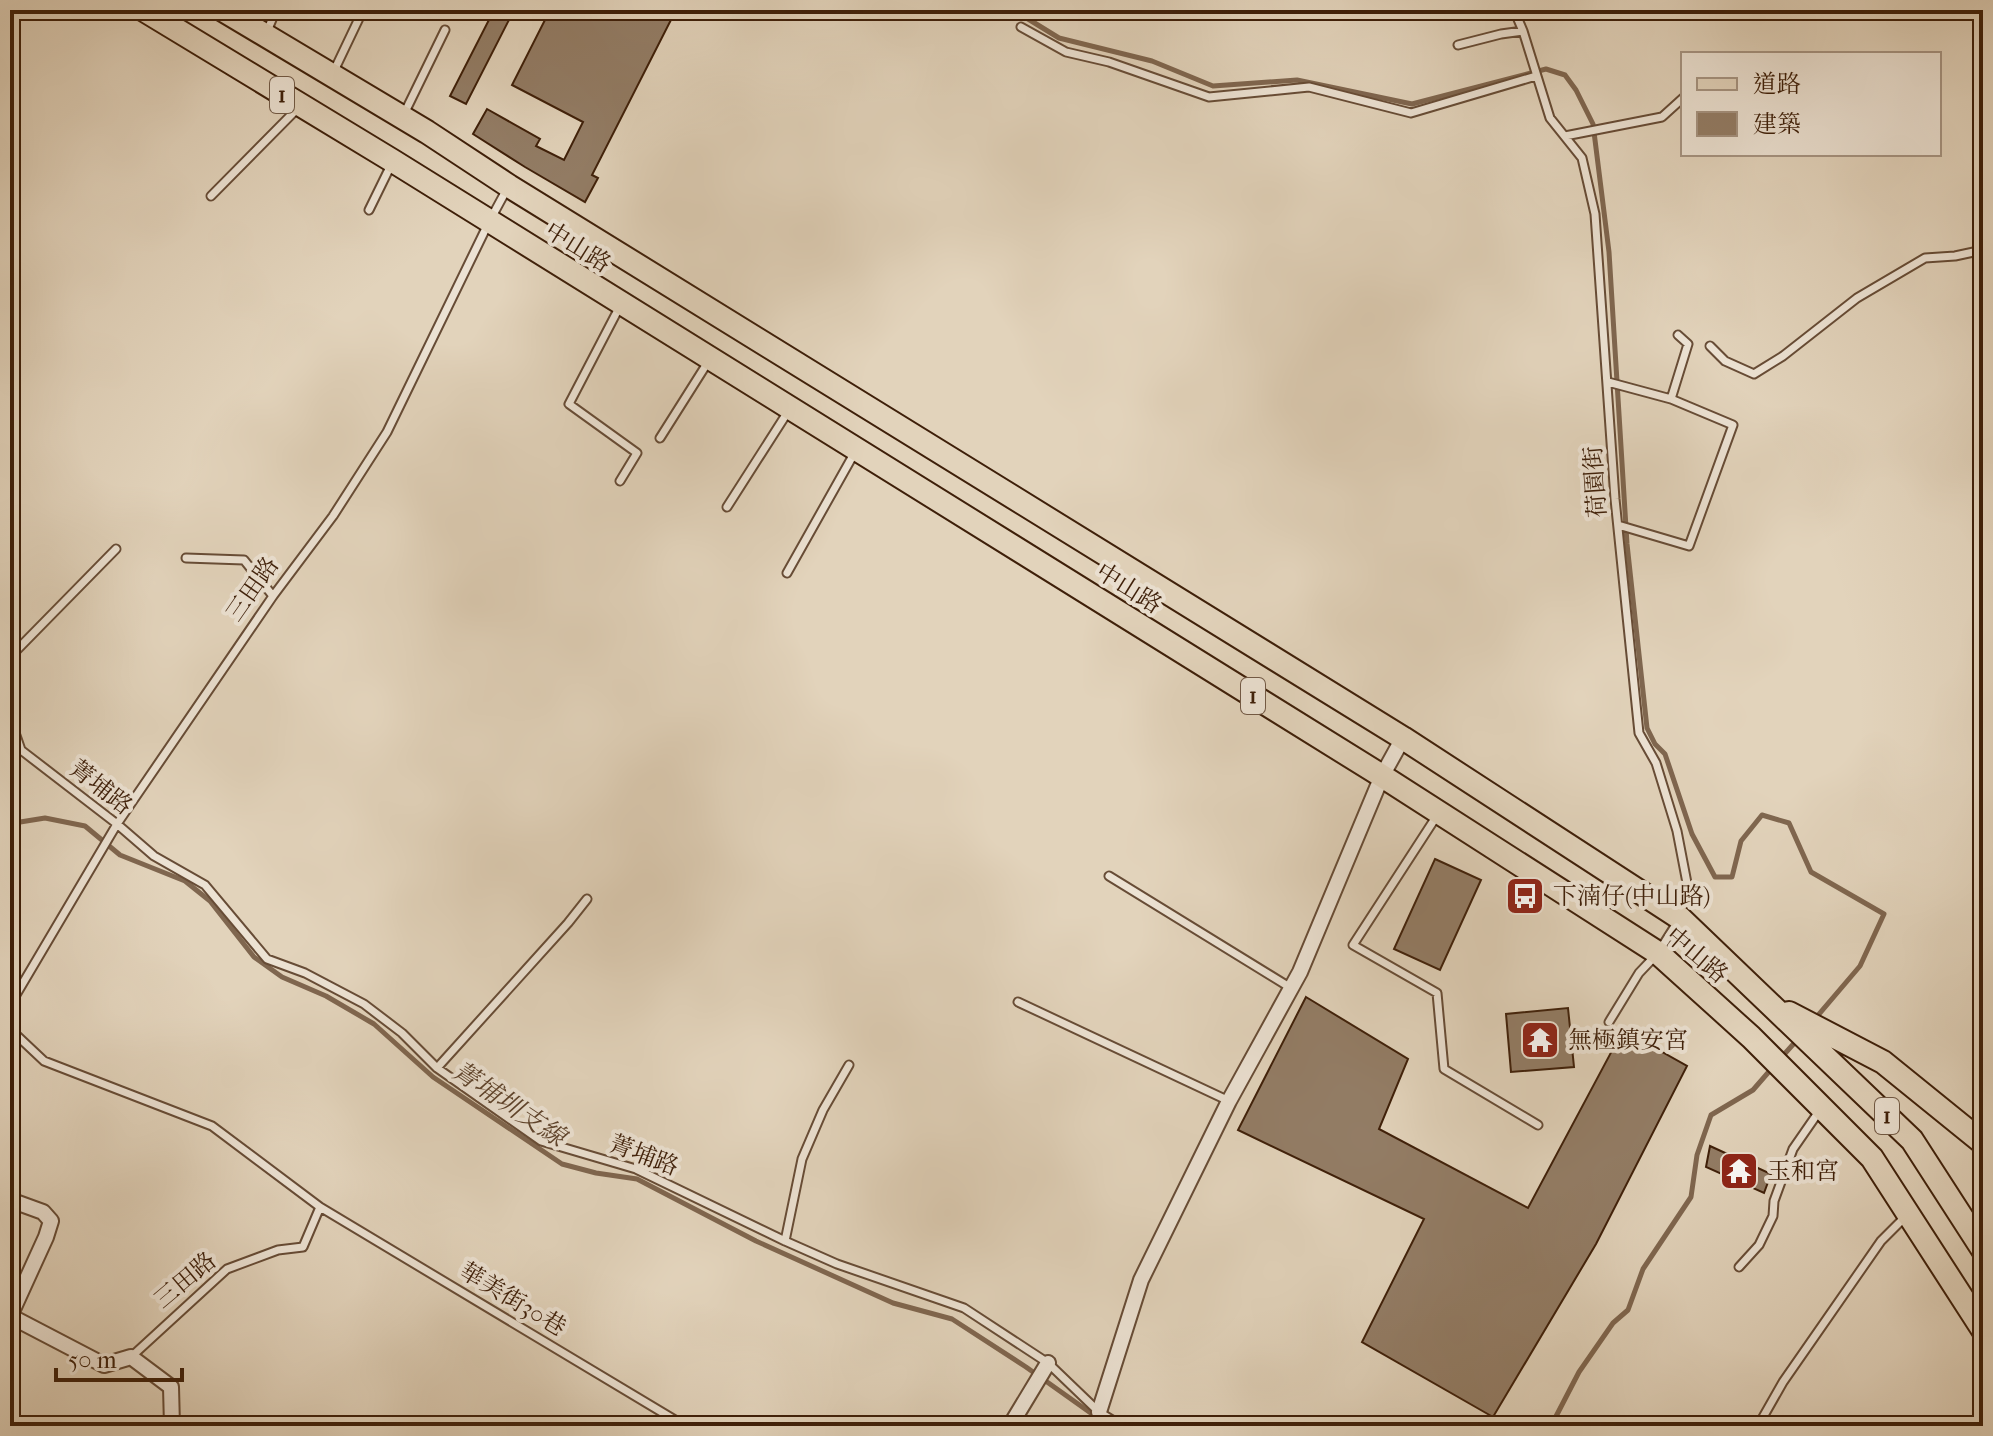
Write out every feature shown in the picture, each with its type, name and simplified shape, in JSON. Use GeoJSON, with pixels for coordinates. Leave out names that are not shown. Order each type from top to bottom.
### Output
{"type":"FeatureCollection","features":[{"type":"Feature","properties":{"kind":"main road","name":"中山路"},"geometry":{"type":"LineString","coordinates":[[144,10],[393,161],[1382,776],[1658,953],[1751,1037],[1872,1158],[1983,1330]]}},
{"type":"Feature","properties":{"kind":"main road","name":"中山路"},"geometry":{"type":"LineString","coordinates":[[223,10],[403,118],[1403,738],[1680,918],[1912,1140],[1983,1250]]}},
{"type":"Feature","properties":{"kind":"main road"},"geometry":{"type":"LineString","coordinates":[[1766,1002],[1883,1062],[1983,1143]]}},
{"type":"Feature","properties":{"kind":"street"},"geometry":{"type":"LineString","coordinates":[[1099,1412],[1141,1280],[1229,1101],[1291,988],[1382,776],[1403,738]]}},
{"type":"Feature","properties":{"kind":"street"},"geometry":{"type":"LineString","coordinates":[[10,1200],[43,1212],[51,1221],[10,1316],[104,1365],[131,1357],[171,1387],[172,1426]]}},
{"type":"Feature","properties":{"kind":"street"},"geometry":{"type":"LineString","coordinates":[[1010,1426],[1048,1363]]}},
{"type":"Feature","properties":{"kind":"lane"},"geometry":{"type":"LineString","coordinates":[[265,35],[276,10]]}},
{"type":"Feature","properties":{"kind":"lane"},"geometry":{"type":"LineString","coordinates":[[332,75],[363,10]]}},
{"type":"Feature","properties":{"kind":"lane","name":"荷園街"},"geometry":{"type":"LineString","coordinates":[[1514,10],[1550,118],[1582,158],[1595,214],[1618,525],[1639,733],[1656,763],[1677,831],[1687,883],[1680,918],[1658,953],[1639,973],[1609,1022]]}},
{"type":"Feature","properties":{"kind":"lane"},"geometry":{"type":"LineString","coordinates":[[1021,27],[1066,52],[1109,62],[1209,97],[1309,87],[1411,113],[1536,76]]}},
{"type":"Feature","properties":{"kind":"lane"},"geometry":{"type":"LineString","coordinates":[[403,118],[445,30]]}},
{"type":"Feature","properties":{"kind":"lane"},"geometry":{"type":"LineString","coordinates":[[1458,45],[1523,31]]}},
{"type":"Feature","properties":{"kind":"lane"},"geometry":{"type":"LineString","coordinates":[[1565,136],[1662,117],[1681,100]]}},
{"type":"Feature","properties":{"kind":"lane"},"geometry":{"type":"LineString","coordinates":[[211,196],[300,106]]}},
{"type":"Feature","properties":{"kind":"lane"},"geometry":{"type":"LineString","coordinates":[[369,210],[393,161]]}},
{"type":"Feature","properties":{"kind":"lane","name":"三田路"},"geometry":{"type":"LineString","coordinates":[[10,1005],[117,824],[273,596],[333,516],[387,432],[509,186]]}},
{"type":"Feature","properties":{"kind":"lane"},"geometry":{"type":"LineString","coordinates":[[1710,346],[1725,361],[1754,374],[1783,356],[1857,298],[1925,258],[1983,250]]}},
{"type":"Feature","properties":{"kind":"lane"},"geometry":{"type":"LineString","coordinates":[[620,481],[637,453],[569,404],[621,304]]}},
{"type":"Feature","properties":{"kind":"lane"},"geometry":{"type":"LineString","coordinates":[[1671,399],[1688,344],[1678,335]]}},
{"type":"Feature","properties":{"kind":"lane"},"geometry":{"type":"LineString","coordinates":[[660,438],[710,359]]}},
{"type":"Feature","properties":{"kind":"lane"},"geometry":{"type":"LineString","coordinates":[[1608,382],[1671,399],[1733,425],[1689,546],[1618,525]]}},
{"type":"Feature","properties":{"kind":"lane"},"geometry":{"type":"LineString","coordinates":[[10,401],[10,417]]}},
{"type":"Feature","properties":{"kind":"lane"},"geometry":{"type":"LineString","coordinates":[[727,507],[790,408]]}},
{"type":"Feature","properties":{"kind":"lane"},"geometry":{"type":"LineString","coordinates":[[787,573],[856,450]]}},
{"type":"Feature","properties":{"kind":"lane"},"geometry":{"type":"LineString","coordinates":[[10,657],[116,549]]}},
{"type":"Feature","properties":{"kind":"lane"},"geometry":{"type":"LineString","coordinates":[[186,558],[244,560],[273,596]]}},
{"type":"Feature","properties":{"kind":"lane","name":"菁埔路"},"geometry":{"type":"LineString","coordinates":[[10,718],[21,750],[154,856],[205,885],[267,959],[305,973],[364,1004],[402,1033],[437,1068],[541,1141],[636,1169],[837,1264],[964,1308],[1048,1363],[1099,1412],[1122,1426]]}},
{"type":"Feature","properties":{"kind":"lane"},"geometry":{"type":"LineString","coordinates":[[1439,813],[1353,945],[1437,993],[1444,1069],[1538,1125]]}},
{"type":"Feature","properties":{"kind":"lane"},"geometry":{"type":"LineString","coordinates":[[1109,876],[1291,988]]}},
{"type":"Feature","properties":{"kind":"lane"},"geometry":{"type":"LineString","coordinates":[[437,1068],[587,899]]}},
{"type":"Feature","properties":{"kind":"lane"},"geometry":{"type":"LineString","coordinates":[[1018,1002],[1229,1101]]}},
{"type":"Feature","properties":{"kind":"lane"},"geometry":{"type":"LineString","coordinates":[[10,1029],[44,1061],[212,1126],[320,1207]]}},
{"type":"Feature","properties":{"kind":"lane"},"geometry":{"type":"LineString","coordinates":[[785,1241],[802,1159],[823,1110],[849,1065]]}},
{"type":"Feature","properties":{"kind":"lane"},"geometry":{"type":"LineString","coordinates":[[1739,1267],[1759,1245],[1773,1216],[1774,1201],[1793,1149],[1821,1108]]}},
{"type":"Feature","properties":{"kind":"lane","name":"三田路"},"geometry":{"type":"LineString","coordinates":[[131,1357],[227,1269],[278,1250],[303,1247],[320,1207]]}},
{"type":"Feature","properties":{"kind":"lane","name":"華美街30巷"},"geometry":{"type":"LineString","coordinates":[[320,1207],[685,1426]]}},
{"type":"Feature","properties":{"kind":"lane"},"geometry":{"type":"LineString","coordinates":[[1758,1426],[1783,1382],[1873,1252],[1908,1215]]}},
{"type":"Feature","properties":{"kind":"building"},"geometry":{"type":"Polygon","coordinates":[[[494,10],[514,10],[466,104],[450,96],[494,10]]]}},
{"type":"Feature","properties":{"kind":"building"},"geometry":{"type":"Polygon","coordinates":[[[550,10],[676,10],[592,175],[598,178],[585,202],[473,134],[487,109],[540,139],[536,146],[564,160],[583,122],[512,85],[550,10]]]}},
{"type":"Feature","properties":{"kind":"building"},"geometry":{"type":"Polygon","coordinates":[[[1435,859],[1481,880],[1440,970],[1394,949],[1435,859]]]}},
{"type":"Feature","properties":{"kind":"building"},"geometry":{"type":"Polygon","coordinates":[[[1306,997],[1408,1059],[1379,1129],[1528,1208],[1623,1030],[1687,1066],[1596,1244],[1493,1417],[1362,1342],[1424,1219],[1238,1130],[1306,997]]]}},
{"type":"Feature","properties":{"kind":"building","name":"無極鎮安宮"},"geometry":{"type":"Polygon","coordinates":[[[1568,1008],[1574,1067],[1511,1072],[1506,1014],[1568,1008]]]}},
{"type":"Feature","properties":{"kind":"building","name":"玉和宮"},"geometry":{"type":"Polygon","coordinates":[[[1710,1146],[1771,1174],[1764,1193],[1706,1167],[1710,1146]]]}},
{"type":"Feature","properties":{"kind":"waterway"},"geometry":{"type":"LineString","coordinates":[[1018,10],[1059,38],[1152,61],[1213,86],[1297,80],[1412,104],[1546,69],[1565,75],[1593,124],[1609,252],[1627,544],[1647,728],[1655,744],[1665,754],[1692,834],[1715,877],[1732,877],[1741,841],[1762,815],[1789,823],[1811,872],[1884,914],[1860,966],[1814,1020]]}},
{"type":"Feature","properties":{"kind":"waterway","name":"菁埔圳支線"},"geometry":{"type":"LineString","coordinates":[[10,816],[14,823],[45,818],[85,826],[120,855],[185,881],[210,901],[254,957],[282,977],[326,996],[374,1024],[433,1077],[562,1164],[637,1179],[756,1241],[893,1303],[952,1319],[1109,1426]]}},
{"type":"Feature","properties":{"kind":"waterway"},"geometry":{"type":"LineString","coordinates":[[1780,1059],[1797,1040]]}},
{"type":"Feature","properties":{"kind":"waterway"},"geometry":{"type":"LineString","coordinates":[[1551,1426],[1579,1372],[1613,1323],[1628,1310],[1643,1269],[1691,1197],[1697,1155],[1711,1115],[1753,1090],[1773,1067]]}},
{"type":"Feature","properties":{"kind":"place","name":"下湳仔(中山路)"},"geometry":{"type":"Point","coordinates":[1525,896]}},
{"type":"Feature","properties":{"kind":"place","name":"無極鎮安宮"},"geometry":{"type":"Point","coordinates":[1540,1040]}},
{"type":"Feature","properties":{"kind":"place","name":"玉和宮"},"geometry":{"type":"Point","coordinates":[1739,1171]}}]}
